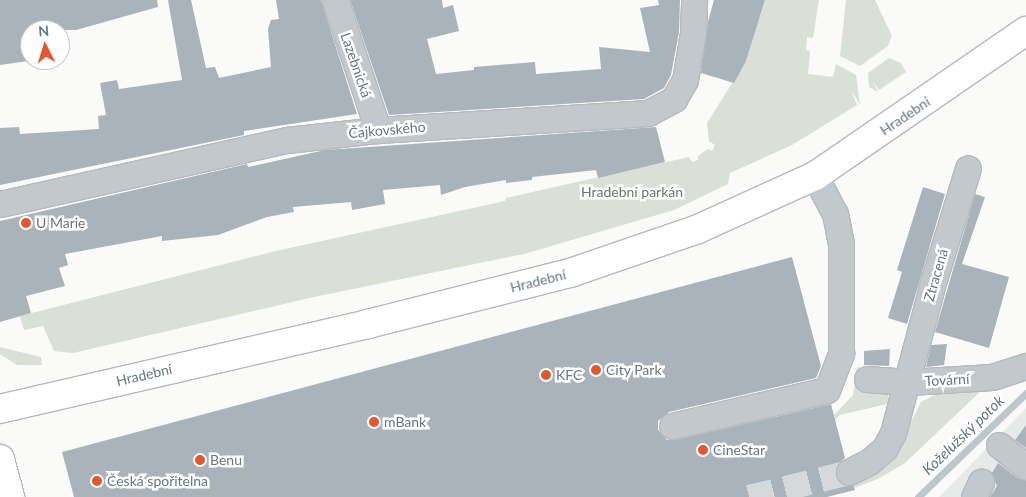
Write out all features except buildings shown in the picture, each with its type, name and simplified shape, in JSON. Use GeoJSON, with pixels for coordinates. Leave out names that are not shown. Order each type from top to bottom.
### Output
{"type":"FeatureCollection","features":[{"type":"Feature","properties":{"kind":"main road","name":"Hradební"},"geometry":{"type":"LineString","coordinates":[[0,409],[368,324],[573,272],[696,230],[815,176],[1026,31]]}},
{"type":"Feature","properties":{"kind":"main road"},"geometry":{"type":"LineString","coordinates":[[0,459],[10,497]]}},
{"type":"Feature","properties":{"kind":"street","name":"Lazebnická"},"geometry":{"type":"LineString","coordinates":[[335,0],[378,130]]}},
{"type":"Feature","properties":{"kind":"street","name":"Čajkovského"},"geometry":{"type":"LineString","coordinates":[[0,204],[287,140],[378,130],[648,113],[661,108],[681,90],[693,33],[694,0]]}},
{"type":"Feature","properties":{"kind":"street","name":"Ztracená"},"geometry":{"type":"LineString","coordinates":[[849,472],[869,462],[885,448],[893,434],[932,286],[968,168]]}},
{"type":"Feature","properties":{"kind":"street"},"geometry":{"type":"LineString","coordinates":[[672,426],[827,390],[840,353],[841,244],[835,214],[815,176]]}},
{"type":"Feature","properties":{"kind":"street","name":"Tovární"},"geometry":{"type":"LineString","coordinates":[[867,379],[908,382],[992,377],[1026,366]]}},
{"type":"Feature","properties":{"kind":"street"},"geometry":{"type":"LineString","coordinates":[[999,445],[1026,467]]}},
{"type":"Feature","properties":{"kind":"shaded area"},"geometry":{"type":"Polygon","coordinates":[[[1026,408],[1026,497],[939,497],[1026,408]]]}},
{"type":"Feature","properties":{"kind":"green space","name":"Hradební parkán"},"geometry":{"type":"Polygon","coordinates":[[[765,0],[819,0],[813,38],[807,37],[806,50],[810,51],[808,74],[833,77],[836,64],[856,75],[860,105],[851,90],[857,105],[792,145],[730,173],[728,184],[674,210],[524,254],[314,297],[73,353],[54,351],[43,326],[24,330],[20,316],[276,251],[505,201],[506,198],[689,157],[692,162],[698,160],[698,156],[708,149],[712,151],[715,145],[709,141],[707,123],[746,61],[765,0]]]}},
{"type":"Feature","properties":{"kind":"green space"},"geometry":{"type":"Polygon","coordinates":[[[846,0],[875,0],[892,36],[888,46],[860,66],[840,56],[846,0]]]}},
{"type":"Feature","properties":{"kind":"green space"},"geometry":{"type":"Polygon","coordinates":[[[889,58],[901,63],[906,72],[879,90],[873,82],[878,92],[869,87],[868,73],[889,58]]]}},
{"type":"Feature","properties":{"kind":"green space"},"geometry":{"type":"Polygon","coordinates":[[[0,347],[41,357],[42,365],[17,365],[0,354],[0,347]]]}},
{"type":"Feature","properties":{"kind":"green space"},"geometry":{"type":"Polygon","coordinates":[[[857,367],[864,368],[887,392],[891,403],[840,415],[835,420],[834,415],[853,395],[857,367]]]}},
{"type":"Feature","properties":{"kind":"green space"},"geometry":{"type":"Polygon","coordinates":[[[984,388],[905,463],[878,479],[854,488],[852,481],[895,453],[921,402],[944,390],[984,388]]]}},
{"type":"Feature","properties":{"kind":"waterway","name":"Koželužský potok"},"geometry":{"type":"LineString","coordinates":[[918,497],[1026,393]]}},
{"type":"Feature","properties":{"kind":"tunnel"},"geometry":{"type":"LineString","coordinates":[[749,497],[849,472]]}},
{"type":"Feature","properties":{"kind":"place","name":"U Marie"},"geometry":{"type":"Point","coordinates":[26,223]}},
{"type":"Feature","properties":{"kind":"place","name":"City Park"},"geometry":{"type":"Point","coordinates":[596,370]}},
{"type":"Feature","properties":{"kind":"place","name":"KFC"},"geometry":{"type":"Point","coordinates":[546,375]}},
{"type":"Feature","properties":{"kind":"place","name":"mBank"},"geometry":{"type":"Point","coordinates":[374,422]}},
{"type":"Feature","properties":{"kind":"place","name":"CineStar"},"geometry":{"type":"Point","coordinates":[703,450]}},
{"type":"Feature","properties":{"kind":"place","name":"Benu"},"geometry":{"type":"Point","coordinates":[200,460]}},
{"type":"Feature","properties":{"kind":"place","name":"Česká spořitelna"},"geometry":{"type":"Point","coordinates":[97,481]}}]}
